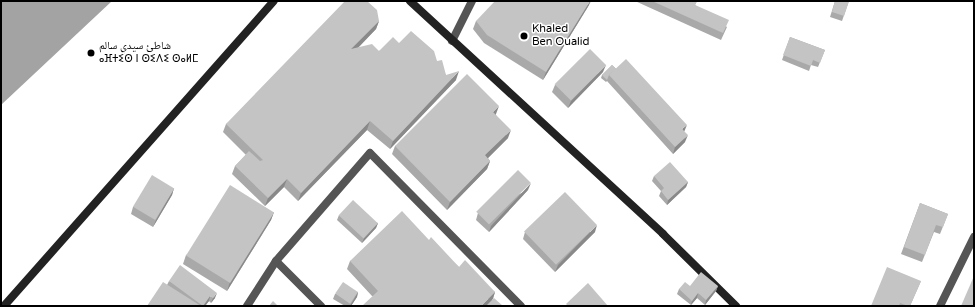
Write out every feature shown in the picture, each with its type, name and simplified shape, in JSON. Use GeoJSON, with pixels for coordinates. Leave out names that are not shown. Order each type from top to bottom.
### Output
{"type":"FeatureCollection","features":[{"type":"Feature","properties":{"kind":"street"},"geometry":{"type":"LineString","coordinates":[[410,1],[663,234],[736,306]]}},
{"type":"Feature","properties":{"kind":"street"},"geometry":{"type":"LineString","coordinates":[[452,41],[472,1]]}},
{"type":"Feature","properties":{"kind":"street"},"geometry":{"type":"LineString","coordinates":[[4,306],[274,2]]}},
{"type":"Feature","properties":{"kind":"street"},"geometry":{"type":"LineString","coordinates":[[247,306],[276,261],[370,153],[521,306]]}},
{"type":"Feature","properties":{"kind":"street"},"geometry":{"type":"LineString","coordinates":[[940,306],[974,237]]}},
{"type":"Feature","properties":{"kind":"street"},"geometry":{"type":"LineString","coordinates":[[276,261],[321,306]]}},
{"type":"Feature","properties":{"kind":"shaded area"},"geometry":{"type":"Polygon","coordinates":[[[1,1],[112,1],[1,105],[1,1]]]}},
{"type":"Feature","properties":{"kind":"building"},"geometry":{"type":"Polygon","coordinates":[[[345,1],[367,1],[377,10],[379,21],[351,49],[372,44],[379,51],[393,37],[399,43],[411,31],[434,51],[437,61],[442,60],[446,75],[459,71],[393,141],[370,121],[301,193],[287,179],[268,198],[235,166],[249,151],[260,161],[263,160],[226,124],[345,1]]]}},
{"type":"Feature","properties":{"kind":"building","name":"Khaled Ben Oualid"},"geometry":{"type":"Polygon","coordinates":[[[495,1],[590,1],[546,72],[487,35],[476,21],[495,1]]]}},
{"type":"Feature","properties":{"kind":"building"},"geometry":{"type":"Polygon","coordinates":[[[652,1],[697,1],[695,5],[729,20],[723,33],[652,1]]]}},
{"type":"Feature","properties":{"kind":"building"},"geometry":{"type":"Polygon","coordinates":[[[835,1],[849,1],[844,16],[832,12],[835,1]]]}},
{"type":"Feature","properties":{"kind":"building"},"geometry":{"type":"Polygon","coordinates":[[[790,37],[825,50],[820,63],[813,60],[811,66],[783,55],[790,37]]]}},
{"type":"Feature","properties":{"kind":"building"},"geometry":{"type":"Polygon","coordinates":[[[590,49],[606,65],[571,101],[555,84],[590,49]]]}},
{"type":"Feature","properties":{"kind":"building"},"geometry":{"type":"Polygon","coordinates":[[[626,59],[687,125],[682,129],[688,135],[675,147],[609,75],[626,59]]]}},
{"type":"Feature","properties":{"kind":"building"},"geometry":{"type":"Polygon","coordinates":[[[612,65],[616,69],[609,75],[607,80],[602,75],[612,65]]]}},
{"type":"Feature","properties":{"kind":"building"},"geometry":{"type":"Polygon","coordinates":[[[467,74],[499,106],[493,112],[511,130],[485,155],[490,161],[450,202],[395,146],[467,74]]]}},
{"type":"Feature","properties":{"kind":"building"},"geometry":{"type":"Polygon","coordinates":[[[670,162],[688,182],[668,200],[661,191],[664,188],[654,176],[670,162]]]}},
{"type":"Feature","properties":{"kind":"building"},"geometry":{"type":"Polygon","coordinates":[[[518,170],[531,183],[489,224],[476,212],[518,170]]]}},
{"type":"Feature","properties":{"kind":"building"},"geometry":{"type":"Polygon","coordinates":[[[152,175],[174,188],[155,220],[133,207],[152,175]]]}},
{"type":"Feature","properties":{"kind":"building"},"geometry":{"type":"Polygon","coordinates":[[[230,185],[274,213],[230,283],[186,255],[230,185]]]}},
{"type":"Feature","properties":{"kind":"building"},"geometry":{"type":"Polygon","coordinates":[[[565,192],[597,225],[556,265],[524,232],[565,192]]]}},
{"type":"Feature","properties":{"kind":"building"},"geometry":{"type":"Polygon","coordinates":[[[353,200],[378,223],[364,239],[339,215],[353,200]]]}},
{"type":"Feature","properties":{"kind":"building"},"geometry":{"type":"Polygon","coordinates":[[[920,203],[948,214],[943,227],[936,225],[925,255],[904,247],[920,203]]]}},
{"type":"Feature","properties":{"kind":"building"},"geometry":{"type":"Polygon","coordinates":[[[402,211],[429,240],[431,237],[459,267],[465,260],[495,292],[481,306],[362,306],[378,291],[350,261],[402,211]]]}},
{"type":"Feature","properties":{"kind":"building"},"geometry":{"type":"Polygon","coordinates":[[[180,265],[217,293],[213,298],[210,296],[203,306],[169,281],[180,265]]]}},
{"type":"Feature","properties":{"kind":"building"},"geometry":{"type":"Polygon","coordinates":[[[887,267],[921,281],[910,306],[900,303],[899,306],[871,306],[887,267]]]}},
{"type":"Feature","properties":{"kind":"building"},"geometry":{"type":"Polygon","coordinates":[[[701,272],[718,286],[706,300],[698,293],[692,301],[679,289],[685,282],[690,286],[701,272]]]}},
{"type":"Feature","properties":{"kind":"building"},"geometry":{"type":"Polygon","coordinates":[[[974,276],[974,306],[961,306],[974,276]]]}},
{"type":"Feature","properties":{"kind":"building"},"geometry":{"type":"Polygon","coordinates":[[[163,282],[201,306],[147,306],[163,282]]]}},
{"type":"Feature","properties":{"kind":"building"},"geometry":{"type":"Polygon","coordinates":[[[343,282],[358,292],[350,304],[335,294],[343,282]]]}},
{"type":"Feature","properties":{"kind":"building"},"geometry":{"type":"Polygon","coordinates":[[[588,283],[608,306],[568,306],[566,304],[588,283]]]}},
{"type":"Feature","properties":{"kind":"building"},"geometry":{"type":"Polygon","coordinates":[[[494,298],[503,306],[486,306],[494,298]]]}},
{"type":"Feature","properties":{"kind":"building"},"geometry":{"type":"Polygon","coordinates":[[[273,301],[278,306],[269,306],[273,301]]]}},
{"type":"Feature","properties":{"kind":"place","name":"Khaled Ben Oualid"},"geometry":{"type":"Point","coordinates":[524,36]}},
{"type":"Feature","properties":{"kind":"place","name":"شاطئ سيدي سالم ⴰⴼⵜⵉⵙ ⵏ ⵙⵉⴷⵉ ⵙⴰⵍⵎ"},"geometry":{"type":"Point","coordinates":[91,53]}}]}
